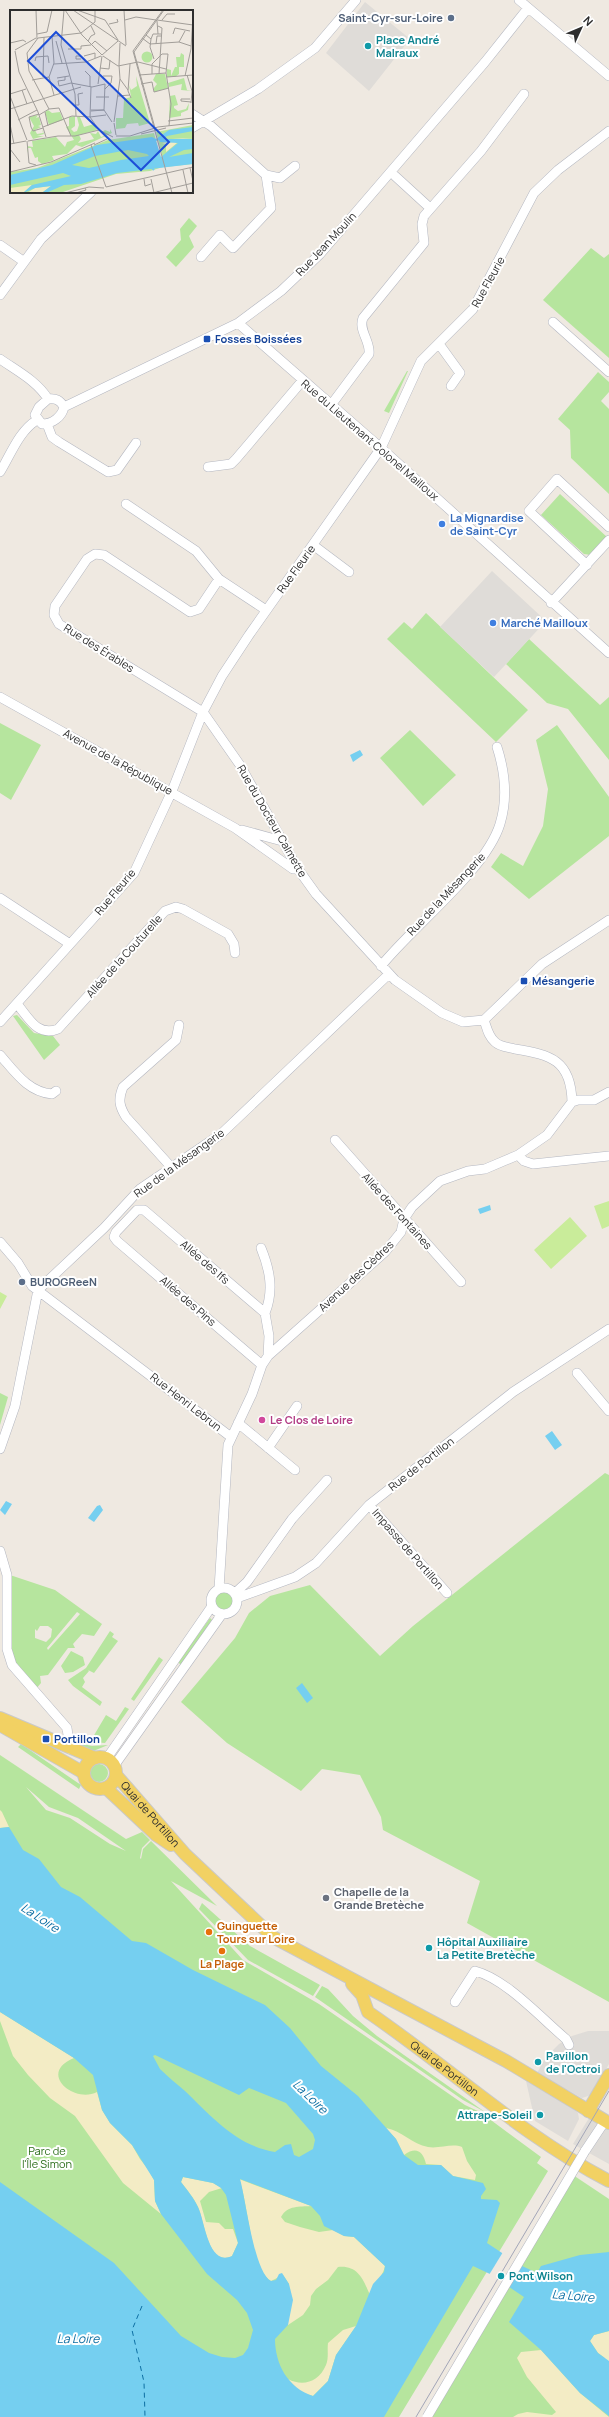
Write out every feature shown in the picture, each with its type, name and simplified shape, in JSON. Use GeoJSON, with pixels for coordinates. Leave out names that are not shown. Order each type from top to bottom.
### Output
{"type":"FeatureCollection","features":[{"type":"Feature","properties":{"kind":"main road","name":"Quai de Portillon"},"geometry":{"type":"LineString","coordinates":[[0,1723],[108,1764],[185,1854],[265,1932],[345,1977],[508,2063],[588,2111],[608,2120]]}},
{"type":"Feature","properties":{"kind":"main road","name":"Quai de Portillon"},"geometry":{"type":"LineString","coordinates":[[0,1723],[84,1773]]}},
{"type":"Feature","properties":{"kind":"main road"},"geometry":{"type":"LineString","coordinates":[[87,1764],[108,1764],[113,1783],[106,1788],[91,1786],[84,1773],[87,1764]]}},
{"type":"Feature","properties":{"kind":"main road","name":"Quai de Portillon"},"geometry":{"type":"LineString","coordinates":[[106,1788],[156,1835],[185,1854]]}},
{"type":"Feature","properties":{"kind":"main road","name":"Quai de Portillon"},"geometry":{"type":"LineString","coordinates":[[345,1977],[362,1994],[368,2012],[381,2020],[542,2141],[582,2166],[609,2180]]}},
{"type":"Feature","properties":{"kind":"main road","name":"Quai de Portillon"},"geometry":{"type":"LineString","coordinates":[[368,1989],[373,2010],[381,2020]]}},
{"type":"Feature","properties":{"kind":"main road"},"geometry":{"type":"LineString","coordinates":[[588,2111],[609,2075]]}},
{"type":"Feature","properties":{"kind":"street"},"geometry":{"type":"LineString","coordinates":[[193,127],[258,89],[315,48],[356,0]]}},
{"type":"Feature","properties":{"kind":"street"},"geometry":{"type":"LineString","coordinates":[[519,0],[609,76]]}},
{"type":"Feature","properties":{"kind":"street","name":"Rue Jean Moulin"},"geometry":{"type":"LineString","coordinates":[[64,406],[238,323],[281,291],[320,254],[485,62],[528,8]]}},
{"type":"Feature","properties":{"kind":"street"},"geometry":{"type":"LineString","coordinates":[[331,405],[369,354],[369,347],[362,327],[363,318],[424,244],[422,220],[430,208],[481,151],[524,94]]}},
{"type":"Feature","properties":{"kind":"street"},"geometry":{"type":"LineString","coordinates":[[193,115],[204,121],[266,175],[280,178],[295,166]]}},
{"type":"Feature","properties":{"kind":"street","name":"Rue Fleurie"},"geometry":{"type":"LineString","coordinates":[[0,1022],[134,873],[172,791],[203,712],[222,676],[266,610],[382,448],[422,361],[473,310],[534,193],[558,170],[609,131]]}},
{"type":"Feature","properties":{"kind":"street"},"geometry":{"type":"LineString","coordinates":[[201,257],[220,235],[233,248],[271,208],[266,175]]}},
{"type":"Feature","properties":{"kind":"street"},"geometry":{"type":"LineString","coordinates":[[395,176],[430,208]]}},
{"type":"Feature","properties":{"kind":"street"},"geometry":{"type":"LineString","coordinates":[[0,295],[23,261],[64,216],[90,193]]}},
{"type":"Feature","properties":{"kind":"street"},"geometry":{"type":"LineString","coordinates":[[0,245],[23,261]]}},
{"type":"Feature","properties":{"kind":"street"},"geometry":{"type":"LineString","coordinates":[[553,322],[609,372]]}},
{"type":"Feature","properties":{"kind":"street","name":"Rue du Lieutenant Colonel Mailloux"},"geometry":{"type":"LineString","coordinates":[[238,323],[382,448],[551,603],[609,653]]}},
{"type":"Feature","properties":{"kind":"street"},"geometry":{"type":"LineString","coordinates":[[439,344],[460,374],[451,386]]}},
{"type":"Feature","properties":{"kind":"street"},"geometry":{"type":"LineString","coordinates":[[0,359],[43,390],[48,399]]}},
{"type":"Feature","properties":{"kind":"street"},"geometry":{"type":"LineString","coordinates":[[208,467],[231,464],[303,380]]}},
{"type":"Feature","properties":{"kind":"street"},"geometry":{"type":"LineString","coordinates":[[48,399],[57,399],[64,406],[59,417],[47,424],[42,424],[37,420],[37,409],[48,399]]}},
{"type":"Feature","properties":{"kind":"street"},"geometry":{"type":"LineString","coordinates":[[0,472],[20,437],[29,425],[37,420]]}},
{"type":"Feature","properties":{"kind":"street"},"geometry":{"type":"LineString","coordinates":[[47,424],[56,439],[108,472],[117,470],[136,443]]}},
{"type":"Feature","properties":{"kind":"street"},"geometry":{"type":"LineString","coordinates":[[587,565],[530,511],[557,479],[609,527]]}},
{"type":"Feature","properties":{"kind":"street"},"geometry":{"type":"LineString","coordinates":[[126,504],[196,551],[219,579],[266,610]]}},
{"type":"Feature","properties":{"kind":"street"},"geometry":{"type":"LineString","coordinates":[[551,603],[609,540]]}},
{"type":"Feature","properties":{"kind":"street"},"geometry":{"type":"LineString","coordinates":[[313,545],[349,572]]}},
{"type":"Feature","properties":{"kind":"street","name":"Rue des Érables"},"geometry":{"type":"LineString","coordinates":[[203,712],[60,624],[56,620],[54,610],[87,559],[95,554],[104,555],[190,612],[199,609],[219,579]]}},
{"type":"Feature","properties":{"kind":"street","name":"Avenue de la République"},"geometry":{"type":"LineString","coordinates":[[0,697],[172,791],[235,828],[293,869],[298,869]]}},
{"type":"Feature","properties":{"kind":"street","name":"Rue du Docteur Calmette"},"geometry":{"type":"LineString","coordinates":[[203,712],[240,765],[298,869],[330,911],[388,974],[442,1013],[463,1022],[484,1020]]}},
{"type":"Feature","properties":{"kind":"street","name":"Rue de la Mésangerie"},"geometry":{"type":"LineString","coordinates":[[381,966],[475,865],[492,841],[504,810],[505,792],[504,773],[497,747]]}},
{"type":"Feature","properties":{"kind":"street","name":"Avenue de la République"},"geometry":{"type":"LineString","coordinates":[[235,828],[282,841]]}},
{"type":"Feature","properties":{"kind":"street"},"geometry":{"type":"LineString","coordinates":[[0,898],[70,944]]}},
{"type":"Feature","properties":{"kind":"street","name":"Allée de la Couturelle"},"geometry":{"type":"LineString","coordinates":[[17,1004],[39,1030],[50,1032],[58,1029],[165,911],[170,908],[183,909],[228,934],[234,944],[235,953]]}},
{"type":"Feature","properties":{"kind":"street"},"geometry":{"type":"LineString","coordinates":[[609,920],[542,964],[484,1020],[489,1034],[499,1045],[548,1056],[557,1062],[568,1079],[572,1102],[583,1099],[594,1100],[609,1092]]}},
{"type":"Feature","properties":{"kind":"street","name":"Rue de la Mésangerie"},"geometry":{"type":"LineString","coordinates":[[38,1290],[104,1228],[135,1194],[226,1129],[388,974]]}},
{"type":"Feature","properties":{"kind":"street"},"geometry":{"type":"LineString","coordinates":[[172,1168],[126,1117],[120,1107],[119,1096],[123,1087],[176,1040],[179,1025]]}},
{"type":"Feature","properties":{"kind":"street"},"geometry":{"type":"LineString","coordinates":[[0,1055],[34,1089],[42,1093],[52,1094],[56,1091]]}},
{"type":"Feature","properties":{"kind":"street","name":"Avenue des Cèdres"},"geometry":{"type":"LineString","coordinates":[[231,1437],[258,1381],[262,1365],[268,1356],[384,1252],[400,1232],[404,1219],[420,1198],[443,1179],[468,1171],[485,1169],[518,1155],[547,1134],[572,1102]]}},
{"type":"Feature","properties":{"kind":"street","name":"Allée des Fontaines"},"geometry":{"type":"LineString","coordinates":[[334,1140],[461,1282]]}},
{"type":"Feature","properties":{"kind":"street"},"geometry":{"type":"LineString","coordinates":[[518,1155],[524,1161],[533,1164],[609,1156]]}},
{"type":"Feature","properties":{"kind":"street","name":"Allée des Ifs"},"geometry":{"type":"LineString","coordinates":[[114,1237],[116,1232],[137,1210],[144,1210],[265,1313]]}},
{"type":"Feature","properties":{"kind":"street","name":"Allée des Pins"},"geometry":{"type":"LineString","coordinates":[[114,1237],[262,1365]]}},
{"type":"Feature","properties":{"kind":"street","name":"Rue Henri Lebrun"},"geometry":{"type":"LineString","coordinates":[[0,1242],[38,1290],[231,1437],[228,1445],[219,1589]]}},
{"type":"Feature","properties":{"kind":"street"},"geometry":{"type":"LineString","coordinates":[[261,1248],[268,1264],[270,1282],[270,1300],[265,1313],[269,1336],[268,1356]]}},
{"type":"Feature","properties":{"kind":"street"},"geometry":{"type":"LineString","coordinates":[[0,1449],[15,1406],[38,1290]]}},
{"type":"Feature","properties":{"kind":"street","name":"Rue de Portillon"},"geometry":{"type":"LineString","coordinates":[[236,1596],[295,1577],[316,1563],[369,1504],[513,1392],[609,1328]]}},
{"type":"Feature","properties":{"kind":"street"},"geometry":{"type":"LineString","coordinates":[[577,1373],[609,1411]]}},
{"type":"Feature","properties":{"kind":"street"},"geometry":{"type":"LineString","coordinates":[[268,1448],[297,1406]]}},
{"type":"Feature","properties":{"kind":"street"},"geometry":{"type":"LineString","coordinates":[[238,1423],[295,1470]]}},
{"type":"Feature","properties":{"kind":"street"},"geometry":{"type":"LineString","coordinates":[[108,1764],[222,1614],[234,1610],[236,1596],[246,1582],[292,1519],[327,1480]]}},
{"type":"Feature","properties":{"kind":"street","name":"Impasse de Portillon"},"geometry":{"type":"LineString","coordinates":[[369,1504],[446,1592]]}},
{"type":"Feature","properties":{"kind":"street"},"geometry":{"type":"LineString","coordinates":[[0,1551],[7,1575],[7,1649],[12,1665],[67,1728],[70,1749]]}},
{"type":"Feature","properties":{"kind":"street"},"geometry":{"type":"LineString","coordinates":[[108,1764],[212,1606],[213,1594],[219,1589],[226,1588],[236,1596]]}},
{"type":"Feature","properties":{"kind":"street"},"geometry":{"type":"LineString","coordinates":[[212,1606],[222,1614]]}},
{"type":"Feature","properties":{"kind":"street"},"geometry":{"type":"LineString","coordinates":[[455,2002],[475,1971],[483,1973],[515,1994],[566,2039],[569,2045]]}},
{"type":"Feature","properties":{"kind":"street"},"geometry":{"type":"LineString","coordinates":[[426,2417],[585,2151],[608,2120]]}},
{"type":"Feature","properties":{"kind":"green space"},"geometry":{"type":"Polygon","coordinates":[[[189,218],[197,226],[189,236],[194,247],[176,267],[166,257],[181,240],[180,229],[189,218]]]}},
{"type":"Feature","properties":{"kind":"green space"},"geometry":{"type":"Polygon","coordinates":[[[591,248],[604,258],[609,254],[609,358],[543,300],[591,248]]]}},
{"type":"Feature","properties":{"kind":"green space"},"geometry":{"type":"Polygon","coordinates":[[[407,371],[389,413],[384,411],[407,371]]]}},
{"type":"Feature","properties":{"kind":"green space"},"geometry":{"type":"Polygon","coordinates":[[[598,372],[609,382],[609,392],[601,401],[609,409],[609,494],[571,458],[570,430],[558,419],[598,372]]]}},
{"type":"Feature","properties":{"kind":"green space"},"geometry":{"type":"Polygon","coordinates":[[[560,494],[607,537],[591,555],[584,554],[541,515],[560,494]]]}},
{"type":"Feature","properties":{"kind":"green space"},"geometry":{"type":"Polygon","coordinates":[[[426,613],[528,710],[496,742],[387,639],[404,622],[412,629],[426,613]]]}},
{"type":"Feature","properties":{"kind":"green space"},"geometry":{"type":"Polygon","coordinates":[[[529,639],[600,705],[609,697],[609,760],[568,709],[547,703],[506,664],[529,639]]]}},
{"type":"Feature","properties":{"kind":"green space"},"geometry":{"type":"Polygon","coordinates":[[[0,723],[41,745],[11,800],[0,793],[0,723]]]}},
{"type":"Feature","properties":{"kind":"green space"},"geometry":{"type":"Polygon","coordinates":[[[557,725],[609,797],[609,836],[529,899],[491,867],[501,853],[523,866],[543,826],[548,789],[536,740],[557,725]]]}},
{"type":"Feature","properties":{"kind":"green space"},"geometry":{"type":"Polygon","coordinates":[[[410,730],[456,775],[423,806],[380,758],[410,730]]]}},
{"type":"Feature","properties":{"kind":"green space"},"geometry":{"type":"Polygon","coordinates":[[[17,1015],[34,1033],[53,1036],[60,1045],[44,1060],[13,1016],[17,1015]]]}},
{"type":"Feature","properties":{"kind":"green space"},"geometry":{"type":"Polygon","coordinates":[[[609,1201],[609,1226],[602,1229],[594,1206],[609,1201]]]}},
{"type":"Feature","properties":{"kind":"green space"},"geometry":{"type":"Polygon","coordinates":[[[570,1217],[587,1236],[551,1269],[534,1250],[570,1217]]]}},
{"type":"Feature","properties":{"kind":"green space"},"geometry":{"type":"Polygon","coordinates":[[[0,1292],[7,1296],[0,1309],[0,1292]]]}},
{"type":"Feature","properties":{"kind":"green space"},"geometry":{"type":"Polygon","coordinates":[[[0,1393],[8,1397],[0,1425],[0,1393]]]}},
{"type":"Feature","properties":{"kind":"green space"},"geometry":{"type":"Polygon","coordinates":[[[605,1473],[609,1475],[609,2002],[467,1923],[480,1881],[383,1830],[381,1817],[360,1775],[322,1769],[301,1791],[227,1743],[181,1702],[235,1638],[249,1613],[270,1596],[310,1585],[380,1656],[413,1626],[605,1473]]]}},
{"type":"Feature","properties":{"kind":"green space"},"geometry":{"type":"Polygon","coordinates":[[[10,1575],[55,1590],[102,1624],[94,1636],[82,1634],[73,1644],[75,1648],[68,1648],[48,1675],[40,1676],[41,1683],[35,1690],[5,1649],[10,1575]],[[77,1612],[47,1648],[48,1650],[80,1614],[77,1612]],[[40,1626],[37,1631],[35,1629],[35,1638],[46,1642],[51,1637],[52,1629],[48,1626],[40,1626]]]}},
{"type":"Feature","properties":{"kind":"green space"},"geometry":{"type":"Polygon","coordinates":[[[224,1592],[230,1595],[233,1601],[230,1607],[224,1610],[218,1607],[215,1601],[218,1595],[224,1592]]]}},
{"type":"Feature","properties":{"kind":"green space"},"geometry":{"type":"Polygon","coordinates":[[[210,1618],[212,1620],[181,1665],[178,1662],[210,1618]]]}},
{"type":"Feature","properties":{"kind":"green space"},"geometry":{"type":"Polygon","coordinates":[[[110,1631],[114,1634],[112,1637],[118,1641],[94,1673],[88,1670],[89,1671],[83,1678],[85,1682],[82,1687],[102,1702],[100,1706],[73,1686],[68,1680],[86,1668],[110,1631]]]}},
{"type":"Feature","properties":{"kind":"green space"},"geometry":{"type":"Polygon","coordinates":[[[71,1651],[83,1657],[85,1665],[73,1672],[65,1673],[61,1666],[71,1651]]]}},
{"type":"Feature","properties":{"kind":"green space"},"geometry":{"type":"Polygon","coordinates":[[[159,1657],[163,1660],[134,1701],[131,1699],[159,1657]]]}},
{"type":"Feature","properties":{"kind":"green space"},"geometry":{"type":"Polygon","coordinates":[[[125,1707],[129,1709],[105,1743],[90,1742],[106,1715],[116,1721],[125,1707]]]}},
{"type":"Feature","properties":{"kind":"green space"},"geometry":{"type":"Polygon","coordinates":[[[21,1744],[81,1785],[79,1789],[18,1747],[21,1744]]]}},
{"type":"Feature","properties":{"kind":"green space"},"geometry":{"type":"Polygon","coordinates":[[[83,1744],[92,1746],[108,1745],[91,1752],[81,1748],[83,1744]]]}},
{"type":"Feature","properties":{"kind":"green space","name":"Parc de l'Île Simon"},"geometry":{"type":"Polygon","coordinates":[[[0,1755],[126,1839],[142,1832],[150,1840],[142,1848],[140,1858],[141,1859],[143,1849],[151,1841],[217,1906],[171,1881],[243,1960],[319,2004],[465,2105],[480,2112],[541,2157],[537,2163],[548,2171],[399,2417],[0,2417],[0,1755]],[[26,1787],[46,1810],[70,1818],[110,1844],[126,1851],[78,1818],[49,1807],[26,1787]]]}},
{"type":"Feature","properties":{"kind":"green space"},"geometry":{"type":"Polygon","coordinates":[[[99,1764],[105,1767],[108,1773],[105,1779],[99,1782],[93,1779],[90,1773],[93,1767],[99,1764]]]}},
{"type":"Feature","properties":{"kind":"green space"},"geometry":{"type":"Polygon","coordinates":[[[202,1903],[250,1946],[320,1985],[313,1996],[248,1960],[199,1909],[202,1903]]]}},
{"type":"Feature","properties":{"kind":"green space"},"geometry":{"type":"Polygon","coordinates":[[[322,1986],[328,1989],[353,2016],[377,2036],[485,2112],[463,2100],[315,1997],[322,1986]]]}},
{"type":"Feature","properties":{"kind":"green space"},"geometry":{"type":"Polygon","coordinates":[[[573,2175],[609,2199],[609,2335],[598,2338],[609,2370],[609,2417],[423,2417],[573,2175]]]}},
{"type":"Feature","properties":{"kind":"sand"},"geometry":{"type":"Polygon","coordinates":[[[0,1810],[2,1812],[9,1827],[0,1828],[0,1810]]]}},
{"type":"Feature","properties":{"kind":"sand"},"geometry":{"type":"Polygon","coordinates":[[[0,2012],[74,2058],[63,2064],[59,2071],[59,2079],[63,2085],[78,2094],[88,2095],[97,2092],[102,2110],[110,2123],[132,2145],[154,2180],[155,2201],[161,2214],[123,2183],[75,2116],[50,2098],[28,2075],[13,2056],[0,2021],[0,2012]]]}},
{"type":"Feature","properties":{"kind":"sand"},"geometry":{"type":"Polygon","coordinates":[[[386,2128],[428,2147],[462,2147],[467,2161],[476,2175],[475,2180],[453,2176],[441,2165],[426,2164],[423,2156],[418,2151],[415,2150],[408,2152],[404,2155],[396,2139],[386,2128]]]}},
{"type":"Feature","properties":{"kind":"sand"},"geometry":{"type":"Polygon","coordinates":[[[183,2177],[213,2183],[222,2188],[209,2192],[200,2201],[206,2222],[219,2223],[225,2229],[233,2229],[238,2243],[232,2256],[224,2258],[218,2256],[213,2250],[198,2207],[181,2182],[183,2177]]]}},
{"type":"Feature","properties":{"kind":"sand"},"geometry":{"type":"Polygon","coordinates":[[[239,2179],[311,2206],[294,2207],[287,2210],[281,2217],[285,2222],[319,2232],[333,2230],[344,2236],[354,2237],[385,2266],[370,2295],[359,2274],[350,2268],[338,2267],[328,2280],[316,2289],[311,2296],[310,2305],[303,2315],[288,2325],[289,2284],[283,2275],[271,2281],[264,2274],[259,2264],[254,2250],[239,2179]]]}},
{"type":"Feature","properties":{"kind":"sand"},"geometry":{"type":"Polygon","coordinates":[[[356,2326],[336,2355],[328,2381],[313,2396],[300,2392],[288,2379],[299,2383],[305,2383],[315,2379],[323,2371],[326,2365],[328,2343],[343,2330],[356,2326]]]}},
{"type":"Feature","properties":{"kind":"sand"},"geometry":{"type":"Polygon","coordinates":[[[609,2331],[609,2361],[598,2353],[590,2341],[594,2335],[609,2331]]]}},
{"type":"Feature","properties":{"kind":"sand"},"geometry":{"type":"Polygon","coordinates":[[[541,2350],[580,2393],[609,2417],[513,2417],[527,2412],[552,2415],[556,2412],[527,2377],[517,2358],[521,2352],[541,2350]]]}},
{"type":"Feature","properties":{"kind":"shaded area","name":"Place André Malraux"},"geometry":{"type":"Polygon","coordinates":[[[365,2],[410,39],[369,91],[326,53],[365,2]]]}},
{"type":"Feature","properties":{"kind":"shaded area"},"geometry":{"type":"Polygon","coordinates":[[[492,571],[546,621],[494,677],[440,627],[492,571]]]}},
{"type":"Feature","properties":{"kind":"shaded area"},"geometry":{"type":"Polygon","coordinates":[[[588,2031],[609,2031],[609,2064],[591,2095],[582,2098],[537,2073],[546,2057],[559,2044],[572,2036],[588,2031]]]}},
{"type":"Feature","properties":{"kind":"shaded area"},"geometry":{"type":"Polygon","coordinates":[[[526,2081],[567,2104],[578,2113],[579,2119],[568,2141],[535,2121],[526,2081]]]}},
{"type":"Feature","properties":{"kind":"shaded area"},"geometry":{"type":"Polygon","coordinates":[[[589,2118],[609,2129],[609,2164],[573,2144],[589,2118]]]}},
{"type":"Feature","properties":{"kind":"water"},"geometry":{"type":"Polygon","coordinates":[[[360,750],[363,755],[353,762],[350,755],[360,750]]]}},
{"type":"Feature","properties":{"kind":"water"},"geometry":{"type":"Polygon","coordinates":[[[490,1205],[491,1210],[480,1214],[478,1209],[490,1205]]]}},
{"type":"Feature","properties":{"kind":"water"},"geometry":{"type":"Polygon","coordinates":[[[552,1431],[562,1445],[555,1450],[545,1436],[552,1431]]]}},
{"type":"Feature","properties":{"kind":"water"},"geometry":{"type":"Polygon","coordinates":[[[6,1501],[12,1504],[5,1515],[0,1510],[6,1501]]]}},
{"type":"Feature","properties":{"kind":"water"},"geometry":{"type":"Polygon","coordinates":[[[100,1505],[103,1510],[94,1522],[88,1518],[97,1506],[100,1505]]]}},
{"type":"Feature","properties":{"kind":"water"},"geometry":{"type":"Polygon","coordinates":[[[302,1683],[313,1698],[307,1703],[296,1688],[302,1683]]]}},
{"type":"Feature","properties":{"kind":"water","name":"La Loire"},"geometry":{"type":"Polygon","coordinates":[[[9,1827],[23,1850],[39,1859],[61,1887],[80,1897],[132,1941],[146,1943],[193,1970],[265,2005],[290,2028],[321,2066],[358,2096],[396,2139],[404,2155],[418,2165],[441,2165],[453,2176],[483,2183],[486,2189],[481,2196],[481,2199],[497,2200],[500,2203],[487,2243],[520,2265],[537,2273],[541,2266],[580,2255],[609,2252],[609,2331],[594,2335],[590,2341],[598,2353],[609,2361],[609,2416],[580,2393],[541,2350],[509,2322],[524,2297],[490,2274],[473,2266],[384,2417],[0,2417],[0,2182],[114,2263],[181,2336],[209,2353],[222,2357],[235,2358],[243,2355],[248,2348],[253,2330],[247,2313],[237,2300],[207,2274],[161,2214],[155,2201],[154,2180],[132,2145],[110,2123],[102,2110],[93,2075],[74,2058],[0,2012],[0,1828],[9,1827]],[[155,2055],[153,2056],[160,2069],[169,2078],[215,2120],[237,2137],[261,2149],[275,2152],[285,2145],[291,2144],[294,2155],[299,2157],[313,2149],[315,2140],[313,2134],[286,2103],[249,2088],[239,2095],[155,2055]],[[183,2177],[181,2182],[198,2207],[213,2249],[218,2255],[224,2258],[232,2256],[238,2243],[226,2195],[221,2188],[213,2183],[183,2177]],[[240,2179],[255,2250],[265,2275],[271,2281],[276,2280],[279,2274],[282,2273],[289,2284],[293,2300],[288,2325],[275,2339],[277,2357],[280,2366],[290,2381],[304,2392],[313,2396],[328,2381],[336,2355],[356,2326],[373,2284],[384,2272],[385,2266],[354,2237],[344,2236],[324,2226],[320,2216],[311,2206],[240,2179]]]}},
{"type":"Feature","properties":{"kind":"pier"},"geometry":{"type":"Polygon","coordinates":[[[503,2252],[521,2263],[508,2287],[489,2275],[503,2252]]]}},
{"type":"Feature","properties":{"kind":"ferry route"},"geometry":{"type":"LineString","coordinates":[[142,2306],[132,2330],[144,2382],[145,2417]]}},
{"type":"Feature","properties":{"kind":"tram line"},"geometry":{"type":"LineString","coordinates":[[416,2417],[609,2091]]}},
{"type":"Feature","properties":{"kind":"place","name":"Saint-Cyr-sur-Loire"},"geometry":{"type":"Point","coordinates":[451,18]}},
{"type":"Feature","properties":{"kind":"place","name":"Place André Malraux"},"geometry":{"type":"Point","coordinates":[368,46]}},
{"type":"Feature","properties":{"kind":"place","name":"Fosses Boissées"},"geometry":{"type":"Point","coordinates":[207,339]}},
{"type":"Feature","properties":{"kind":"place","name":"La Mignardise de Saint-Cyr"},"geometry":{"type":"Point","coordinates":[442,524]}},
{"type":"Feature","properties":{"kind":"place","name":"Marché Mailloux"},"geometry":{"type":"Point","coordinates":[493,623]}},
{"type":"Feature","properties":{"kind":"place","name":"Mésangerie"},"geometry":{"type":"Point","coordinates":[524,981]}},
{"type":"Feature","properties":{"kind":"place","name":"BUROGReeN"},"geometry":{"type":"Point","coordinates":[22,1282]}},
{"type":"Feature","properties":{"kind":"place","name":"Le Clos de Loire"},"geometry":{"type":"Point","coordinates":[262,1420]}},
{"type":"Feature","properties":{"kind":"place","name":"Portillon"},"geometry":{"type":"Point","coordinates":[46,1739]}},
{"type":"Feature","properties":{"kind":"place","name":"Chapelle de la Grande Bretèche"},"geometry":{"type":"Point","coordinates":[326,1898]}},
{"type":"Feature","properties":{"kind":"place","name":"Guinguette Tours sur Loire"},"geometry":{"type":"Point","coordinates":[209,1932]}},
{"type":"Feature","properties":{"kind":"place","name":"Hôpital Auxiliaire La Petite Bretèche"},"geometry":{"type":"Point","coordinates":[429,1948]}},
{"type":"Feature","properties":{"kind":"place","name":"La Plage"},"geometry":{"type":"Point","coordinates":[222,1951]}},
{"type":"Feature","properties":{"kind":"place","name":"Pavillon de l'Octroi"},"geometry":{"type":"Point","coordinates":[538,2062]}},
{"type":"Feature","properties":{"kind":"place","name":"Attrape-Soleil"},"geometry":{"type":"Point","coordinates":[540,2115]}},
{"type":"Feature","properties":{"kind":"place","name":"Pont Wilson"},"geometry":{"type":"Point","coordinates":[501,2276]}}]}
